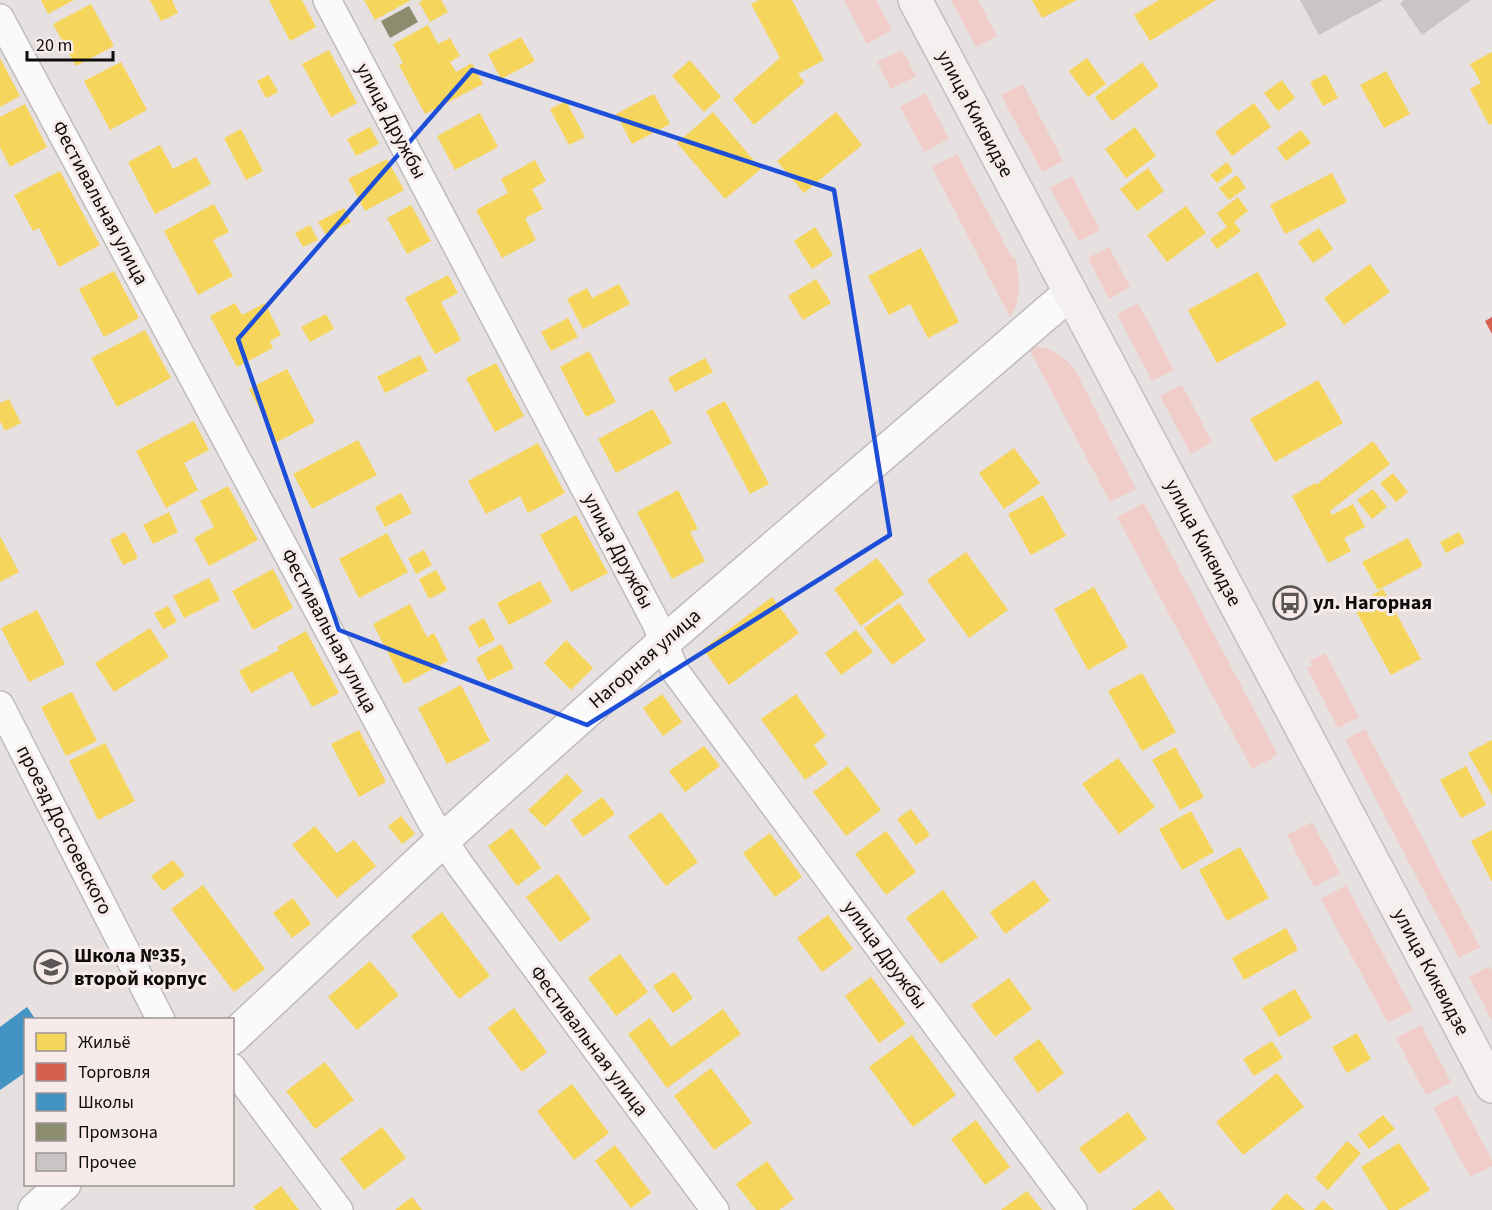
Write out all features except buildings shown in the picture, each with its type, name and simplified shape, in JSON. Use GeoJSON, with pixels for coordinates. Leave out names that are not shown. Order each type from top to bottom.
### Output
{"type":"FeatureCollection","features":[{"type":"Feature","properties":{"kind":"main road","name":"улица Киквидзе"},"geometry":{"type":"LineString","coordinates":[[915,0],[1492,1086]]}},
{"type":"Feature","properties":{"kind":"street","name":"улица Дружбы"},"geometry":{"type":"LineString","coordinates":[[327,0],[650,612],[675,670],[1073,1210]]}},
{"type":"Feature","properties":{"kind":"street","name":"Фестивальная улица"},"geometry":{"type":"LineString","coordinates":[[0,18],[443,840],[715,1210]]}},
{"type":"Feature","properties":{"kind":"street","name":"Нагорная улица"},"geometry":{"type":"LineString","coordinates":[[234,1036],[443,840],[663,642],[1070,293]]}},
{"type":"Feature","properties":{"kind":"street","name":"проезд Достоевского"},"geometry":{"type":"LineString","coordinates":[[0,705],[160,1018]]}},
{"type":"Feature","properties":{"kind":"street"},"geometry":{"type":"LineString","coordinates":[[234,1070],[339,1210]]}},
{"type":"Feature","properties":{"kind":"street"},"geometry":{"type":"LineString","coordinates":[[35,1210],[63,1186]]}},
{"type":"Feature","properties":{"kind":"highlighted area"},"geometry":{"type":"Polygon","coordinates":[[[472,70],[834,190],[890,535],[587,725],[339,630],[238,339],[472,70]]]}},
{"type":"Feature","properties":{"kind":"shaded area"},"geometry":{"type":"Polygon","coordinates":[[[844,0],[876,0],[892,30],[867,44],[844,0]]]}},
{"type":"Feature","properties":{"kind":"shaded area"},"geometry":{"type":"Polygon","coordinates":[[[951,0],[978,0],[997,36],[976,47],[951,0]]]}},
{"type":"Feature","properties":{"kind":"shaded area"},"geometry":{"type":"Polygon","coordinates":[[[902,50],[916,76],[891,89],[877,62],[902,50]]]}},
{"type":"Feature","properties":{"kind":"shaded area"},"geometry":{"type":"Polygon","coordinates":[[[1023,84],[1063,161],[1042,172],[1001,95],[1023,84]]]}},
{"type":"Feature","properties":{"kind":"shaded area"},"geometry":{"type":"Polygon","coordinates":[[[925,93],[949,139],[924,152],[900,107],[925,93]]]}},
{"type":"Feature","properties":{"kind":"shaded area"},"geometry":{"type":"Polygon","coordinates":[[[957,154],[1012,258],[1015,257],[1019,288],[1017,303],[1010,317],[932,167],[957,154]]]}},
{"type":"Feature","properties":{"kind":"shaded area"},"geometry":{"type":"Polygon","coordinates":[[[1072,176],[1100,230],[1079,241],[1050,188],[1072,176]]]}},
{"type":"Feature","properties":{"kind":"shaded area"},"geometry":{"type":"Polygon","coordinates":[[[1109,247],[1130,287],[1109,299],[1088,258],[1109,247]]]}},
{"type":"Feature","properties":{"kind":"shaded area"},"geometry":{"type":"Polygon","coordinates":[[[1138,303],[1174,370],[1152,381],[1117,314],[1138,303]]]}},
{"type":"Feature","properties":{"kind":"shaded area"},"geometry":{"type":"Polygon","coordinates":[[[1028,347],[1057,353],[1076,372],[1136,489],[1110,502],[1028,347]]]}},
{"type":"Feature","properties":{"kind":"shaded area"},"geometry":{"type":"Polygon","coordinates":[[[1182,385],[1212,442],[1191,454],[1160,396],[1182,385]]]}},
{"type":"Feature","properties":{"kind":"shaded area"},"geometry":{"type":"Polygon","coordinates":[[[1144,503],[1278,755],[1252,769],[1117,517],[1144,503]]]}},
{"type":"Feature","properties":{"kind":"shaded area"},"geometry":{"type":"Polygon","coordinates":[[[1325,653],[1359,717],[1338,728],[1307,668],[1312,665],[1310,661],[1325,653]]]}},
{"type":"Feature","properties":{"kind":"shaded area"},"geometry":{"type":"Polygon","coordinates":[[[1365,729],[1480,947],[1459,958],[1345,740],[1365,729]]]}},
{"type":"Feature","properties":{"kind":"shaded area"},"geometry":{"type":"Polygon","coordinates":[[[1312,822],[1340,873],[1314,887],[1287,835],[1312,822]]]}},
{"type":"Feature","properties":{"kind":"shaded area"},"geometry":{"type":"Polygon","coordinates":[[[1346,885],[1413,1010],[1388,1023],[1321,899],[1346,885]]]}},
{"type":"Feature","properties":{"kind":"shaded area"},"geometry":{"type":"Polygon","coordinates":[[[1490,966],[1492,970],[1492,1020],[1469,977],[1490,966]]]}},
{"type":"Feature","properties":{"kind":"shaded area"},"geometry":{"type":"Polygon","coordinates":[[[1421,1025],[1451,1082],[1426,1095],[1396,1038],[1421,1025]]]}},
{"type":"Feature","properties":{"kind":"shaded area"},"geometry":{"type":"Polygon","coordinates":[[[1457,1095],[1492,1160],[1492,1166],[1470,1177],[1433,1108],[1457,1095]]]}},
{"type":"Feature","properties":{"kind":"place","name":"ул. Нагорная"},"geometry":{"type":"Point","coordinates":[1290,603]}},
{"type":"Feature","properties":{"kind":"place","name":"Школа №35, второй корпус"},"geometry":{"type":"Point","coordinates":[51,967]}}]}
